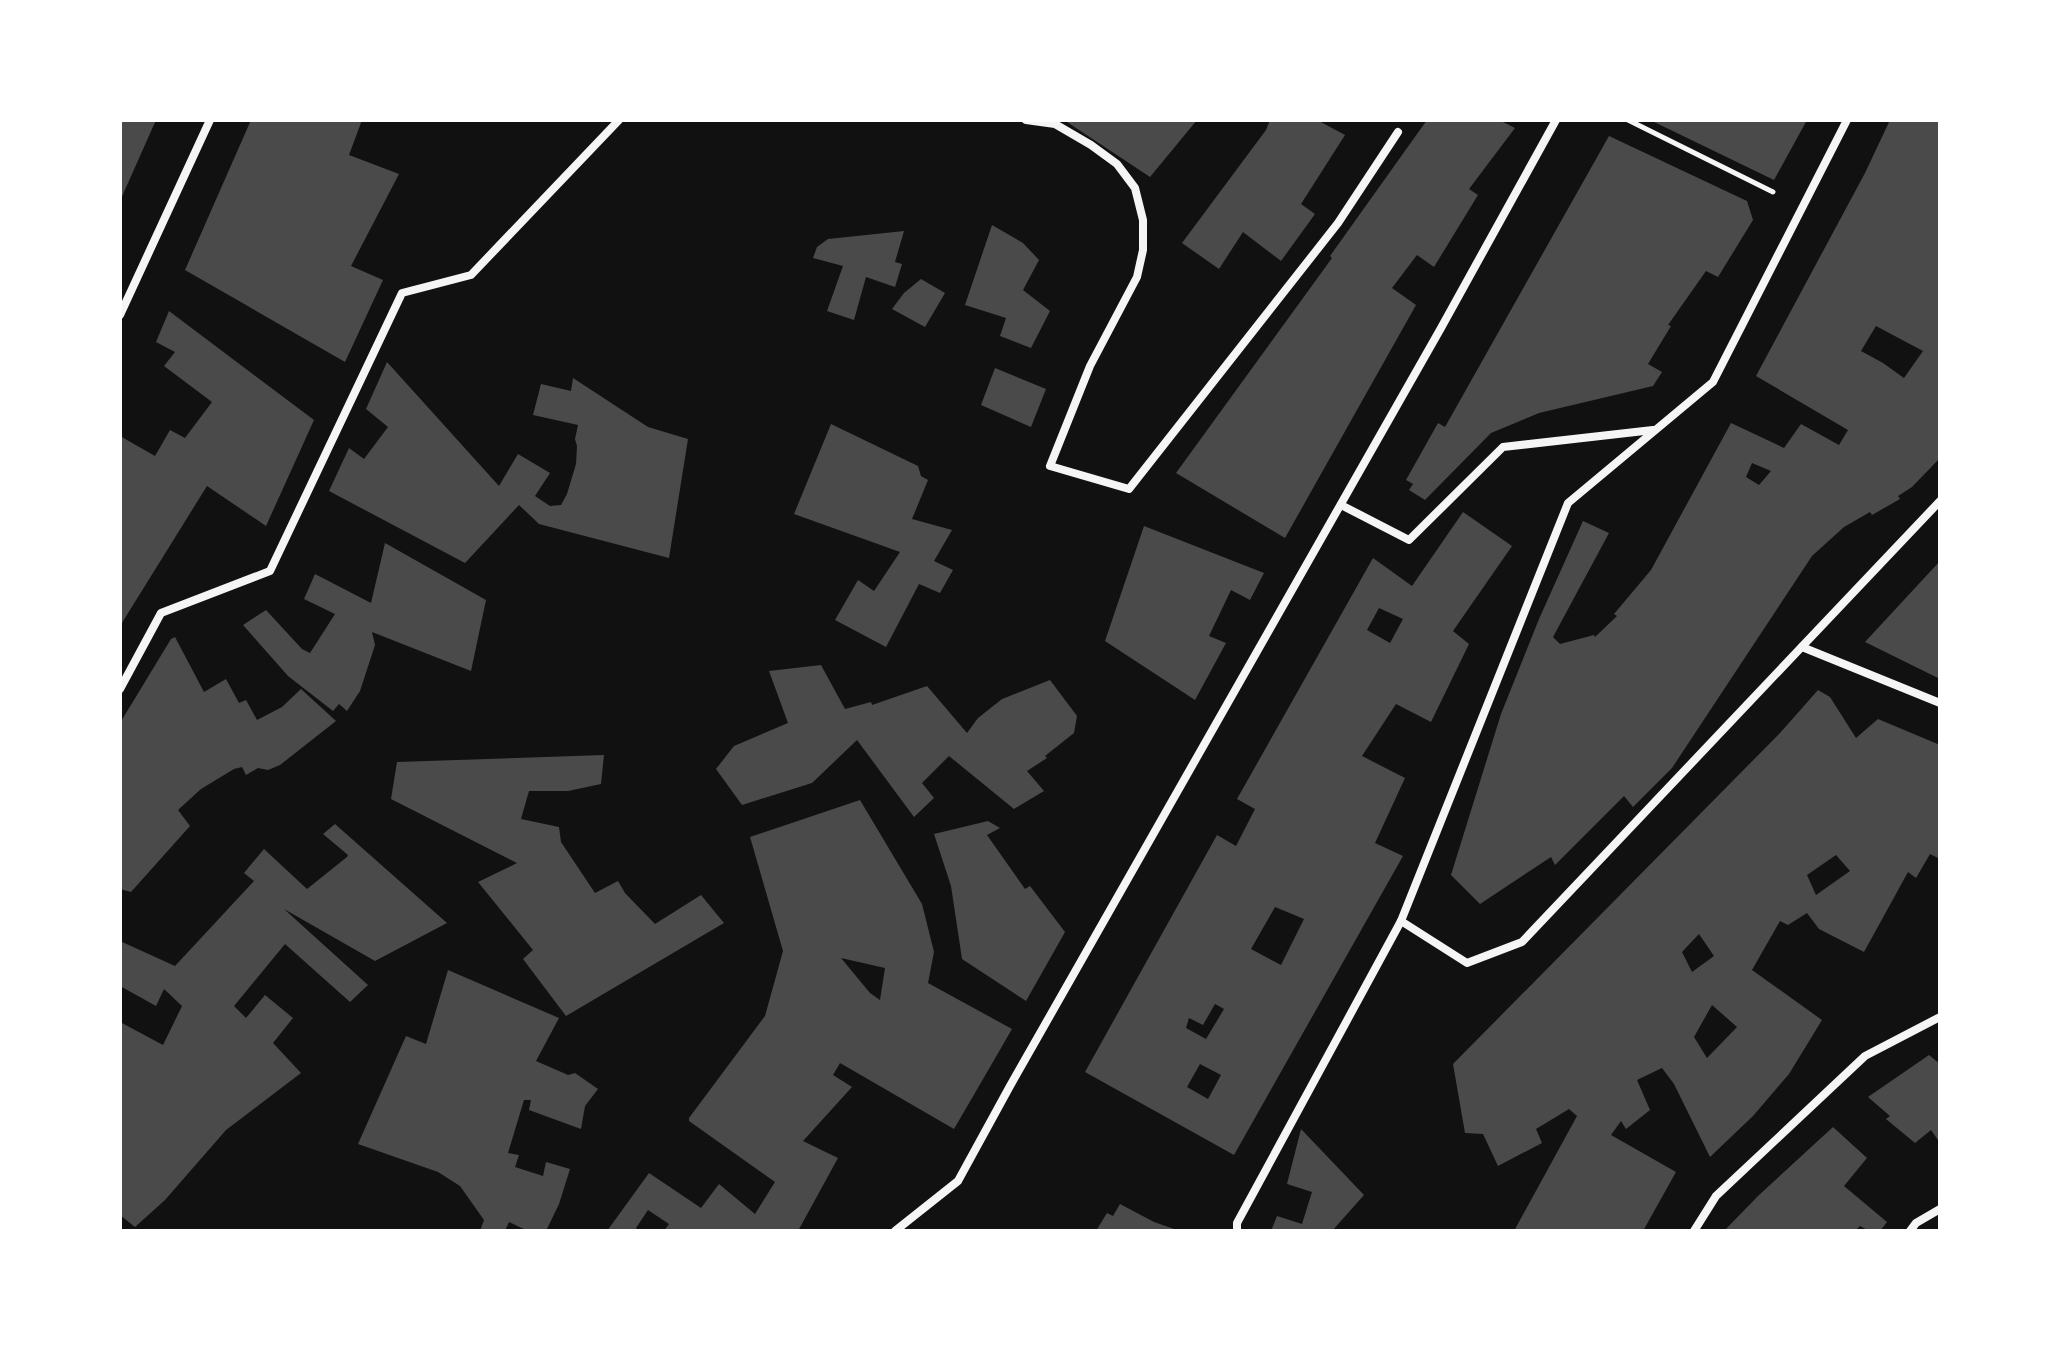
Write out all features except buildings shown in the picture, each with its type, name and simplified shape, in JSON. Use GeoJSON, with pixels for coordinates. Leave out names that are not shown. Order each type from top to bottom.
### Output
{"type":"FeatureCollection","features":[{"type":"Feature","properties":{"kind":"street"},"geometry":{"type":"LineString","coordinates":[[120,315],[210,120]]}},
{"type":"Feature","properties":{"kind":"street"},"geometry":{"type":"LineString","coordinates":[[120,689],[161,613],[270,571],[402,293],[471,275],[619,120]]}},
{"type":"Feature","properties":{"kind":"street"},"geometry":{"type":"LineString","coordinates":[[1026,120],[1055,124],[1091,145],[1117,164],[1135,188],[1143,220],[1143,250],[1137,277],[1090,366],[1050,466],[1129,489],[1338,223],[1398,132]]}},
{"type":"Feature","properties":{"kind":"street"},"geometry":{"type":"LineString","coordinates":[[895,1231],[958,1181],[1556,120]]}},
{"type":"Feature","properties":{"kind":"street"},"geometry":{"type":"LineString","coordinates":[[1237,1231],[1237,1223],[1401,921],[1568,503],[1713,382],[1847,120]]}},
{"type":"Feature","properties":{"kind":"street"},"geometry":{"type":"LineString","coordinates":[[1341,505],[1409,540],[1503,447],[1655,430]]}},
{"type":"Feature","properties":{"kind":"street"},"geometry":{"type":"LineString","coordinates":[[1401,921],[1467,963],[1522,942],[1940,501]]}},
{"type":"Feature","properties":{"kind":"street"},"geometry":{"type":"LineString","coordinates":[[1802,647],[1940,703]]}},
{"type":"Feature","properties":{"kind":"street"},"geometry":{"type":"LineString","coordinates":[[1694,1231],[1716,1196],[1865,1056],[1940,1017]]}},
{"type":"Feature","properties":{"kind":"street"},"geometry":{"type":"LineString","coordinates":[[1910,1231],[1916,1223],[1940,1209]]}},
{"type":"Feature","properties":{"kind":"path"},"geometry":{"type":"LineString","coordinates":[[1628,120],[1803,206]]}}]}
